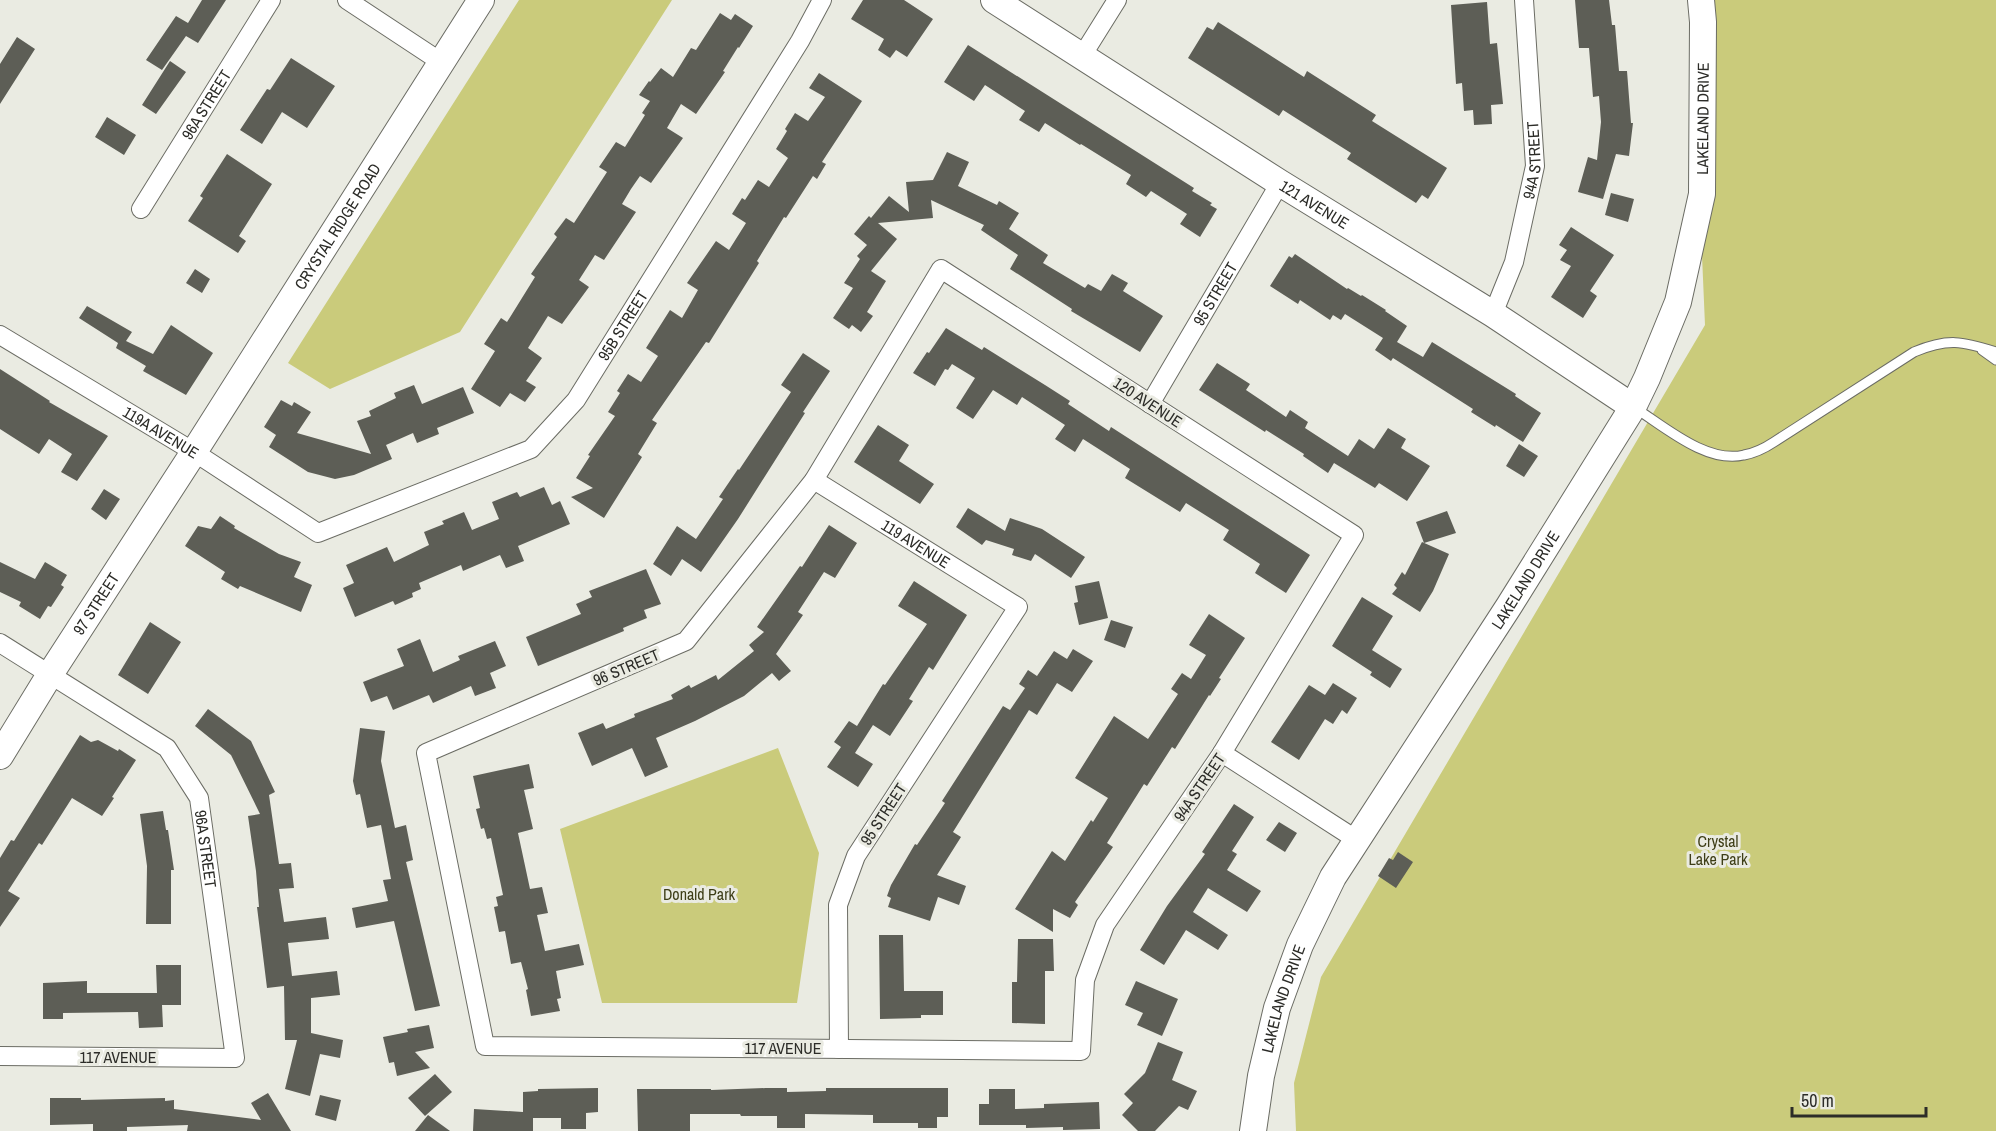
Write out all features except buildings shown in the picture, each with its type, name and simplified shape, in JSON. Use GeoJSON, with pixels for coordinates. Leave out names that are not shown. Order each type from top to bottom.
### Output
{"type":"FeatureCollection","features":[{"type":"Feature","properties":{"kind":"street","name":"96A STREET"},"geometry":{"type":"LineString","coordinates":[[141,209],[272,0]]}},
{"type":"Feature","properties":{"kind":"street"},"geometry":{"type":"LineString","coordinates":[[347,0],[441,62]]}},
{"type":"Feature","properties":{"kind":"street","name":"CRYSTAL RIDGE ROAD"},"geometry":{"type":"LineString","coordinates":[[194,452],[481,0]]}},
{"type":"Feature","properties":{"kind":"street","name":"95B STREET"},"geometry":{"type":"LineString","coordinates":[[318,533],[531,449],[576,400],[794,51],[822,0]]}},
{"type":"Feature","properties":{"kind":"street","name":"121 AVENUE"},"geometry":{"type":"LineString","coordinates":[[994,0],[1280,183],[1493,314],[1633,407]]}},
{"type":"Feature","properties":{"kind":"street"},"geometry":{"type":"LineString","coordinates":[[1082,56],[1117,0]]}},
{"type":"Feature","properties":{"kind":"street","name":"94A STREET"},"geometry":{"type":"LineString","coordinates":[[1493,314],[1514,262],[1535,166],[1524,0]]}},
{"type":"Feature","properties":{"kind":"street","name":"LAKELAND DRIVE"},"geometry":{"type":"LineString","coordinates":[[1253,1131],[1268,1042],[1285,982],[1333,877],[1509,606],[1633,407],[1678,302],[1702,194],[1703,22],[1701,0]]}},
{"type":"Feature","properties":{"kind":"street","name":"95 STREET"},"geometry":{"type":"LineString","coordinates":[[1150,404],[1280,183]]}},
{"type":"Feature","properties":{"kind":"street","name":"120 AVENUE"},"geometry":{"type":"LineString","coordinates":[[941,269],[1354,536]]}},
{"type":"Feature","properties":{"kind":"street","name":"96 STREET"},"geometry":{"type":"LineString","coordinates":[[485,1046],[426,753],[686,641],[814,480],[941,269]]}},
{"type":"Feature","properties":{"kind":"street","name":"119A AVENUE"},"geometry":{"type":"LineString","coordinates":[[0,335],[194,452],[318,533]]}},
{"type":"Feature","properties":{"kind":"street","name":"97 STREET"},"geometry":{"type":"LineString","coordinates":[[0,756],[194,452]]}},
{"type":"Feature","properties":{"kind":"street","name":"119 AVENUE"},"geometry":{"type":"LineString","coordinates":[[814,480],[1018,607]]}},
{"type":"Feature","properties":{"kind":"street","name":"94A STREET"},"geometry":{"type":"LineString","coordinates":[[1081,1051],[1085,980],[1106,925],[1222,753],[1354,536]]}},
{"type":"Feature","properties":{"kind":"street","name":"95 STREET"},"geometry":{"type":"LineString","coordinates":[[839,1049],[838,905],[855,856],[1018,607]]}},
{"type":"Feature","properties":{"kind":"street"},"geometry":{"type":"LineString","coordinates":[[0,644],[49,676]]}},
{"type":"Feature","properties":{"kind":"street","name":"96A STREET"},"geometry":{"type":"LineString","coordinates":[[49,676],[167,748],[199,798],[235,1058]]}},
{"type":"Feature","properties":{"kind":"street"},"geometry":{"type":"LineString","coordinates":[[1222,753],[1357,840]]}},
{"type":"Feature","properties":{"kind":"street","name":"117 AVENUE"},"geometry":{"type":"LineString","coordinates":[[485,1046],[1081,1051]]}},
{"type":"Feature","properties":{"kind":"street","name":"117 AVENUE"},"geometry":{"type":"LineString","coordinates":[[0,1056],[235,1058]]}},
{"type":"Feature","properties":{"kind":"lane"},"geometry":{"type":"LineString","coordinates":[[1633,407],[1714,455],[1743,456],[1774,442],[1914,352],[1945,342],[1975,345],[1996,352]]}},
{"type":"Feature","properties":{"kind":"lane"},"geometry":{"type":"LineString","coordinates":[[1975,345],[1996,360]]}},
{"type":"Feature","properties":{"kind":"green space"},"geometry":{"type":"Polygon","coordinates":[[[519,0],[672,0],[460,332],[330,389],[288,363],[519,0]]]}},
{"type":"Feature","properties":{"kind":"green space","name":"Crystal Lake Park"},"geometry":{"type":"Polygon","coordinates":[[[1691,0],[1996,0],[1996,1131],[1296,1131],[1294,1083],[1321,977],[1705,325],[1691,0]]]}},
{"type":"Feature","properties":{"kind":"green space","name":"Donald Park"},"geometry":{"type":"Polygon","coordinates":[[[778,748],[819,853],[797,1003],[602,1003],[560,829],[778,748]]]}}]}
